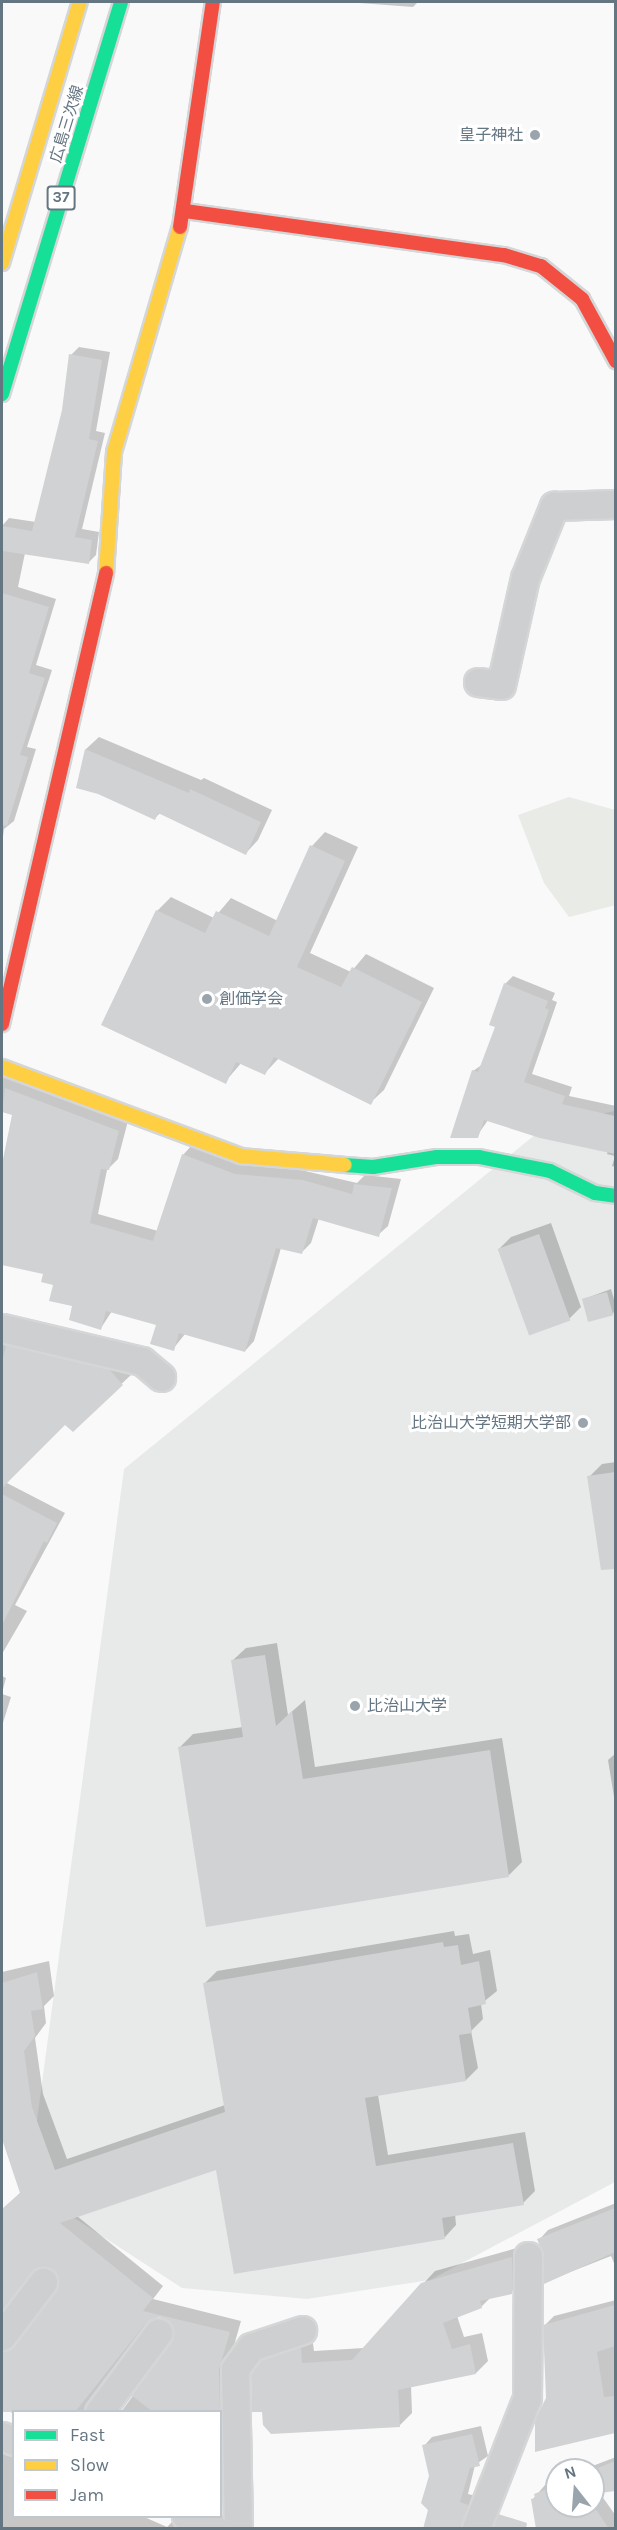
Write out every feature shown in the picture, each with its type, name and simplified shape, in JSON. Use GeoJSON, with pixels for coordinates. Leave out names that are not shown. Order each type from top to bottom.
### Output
{"type":"FeatureCollection","features":[{"type":"Feature","properties":{"kind":"street","name":"広島三次線"},"geometry":{"type":"LineString","coordinates":[[2,263],[80,2]]}},
{"type":"Feature","properties":{"kind":"street","name":"広島三次線"},"geometry":{"type":"LineString","coordinates":[[2,394],[121,2]]}},
{"type":"Feature","properties":{"kind":"street"},"geometry":{"type":"LineString","coordinates":[[2,1024],[110,555],[114,452],[185,211],[213,2]]}},
{"type":"Feature","properties":{"kind":"street"},"geometry":{"type":"LineString","coordinates":[[185,211],[504,255],[541,266],[582,299],[615,361]]}},
{"type":"Feature","properties":{"kind":"street"},"geometry":{"type":"LineString","coordinates":[[478,682],[501,685],[525,578],[554,506],[615,504]]}},
{"type":"Feature","properties":{"kind":"street"},"geometry":{"type":"LineString","coordinates":[[2,1067],[242,1156],[374,1167],[437,1157],[479,1157],[550,1171],[595,1193],[615,1196]]}},
{"type":"Feature","properties":{"kind":"street"},"geometry":{"type":"LineString","coordinates":[[2,1328],[142,1361],[161,1377]]}},
{"type":"Feature","properties":{"kind":"street"},"geometry":{"type":"LineString","coordinates":[[476,2529],[527,2398],[528,2256]]}},
{"type":"Feature","properties":{"kind":"street"},"geometry":{"type":"LineString","coordinates":[[2,2336],[43,2282]]}},
{"type":"Feature","properties":{"kind":"street"},"geometry":{"type":"LineString","coordinates":[[238,2529],[235,2369],[250,2347],[302,2330]]}},
{"type":"Feature","properties":{"kind":"street"},"geometry":{"type":"LineString","coordinates":[[100,2410],[158,2333]]}},
{"type":"Feature","properties":{"kind":"street"},"geometry":{"type":"LineString","coordinates":[[188,2518],[213,2529]]}},
{"type":"Feature","properties":{"kind":"shaded area"},"geometry":{"type":"Polygon","coordinates":[[[569,797],[615,810],[616,905],[569,917],[544,883],[518,815],[569,797]]]}},
{"type":"Feature","properties":{"kind":"shaded area","name":"比治山大学"},"geometry":{"type":"Polygon","coordinates":[[[615,1111],[615,2182],[430,2280],[307,2299],[182,2288],[28,2188],[124,1469],[547,1125],[615,1111]]]}},
{"type":"Feature","properties":{"kind":"building"},"geometry":{"type":"Polygon","coordinates":[[[69,354],[102,360],[89,439],[98,441],[75,537],[92,540],[89,564],[2,551],[2,526],[32,531],[62,410],[69,354]]]}},
{"type":"Feature","properties":{"kind":"building"},"geometry":{"type":"Polygon","coordinates":[[[2,593],[49,607],[29,673],[45,678],[20,755],[28,757],[7,826],[2,825],[2,593]]]}},
{"type":"Feature","properties":{"kind":"building"},"geometry":{"type":"Polygon","coordinates":[[[85,749],[189,793],[190,789],[261,822],[246,855],[158,813],[155,820],[98,794],[76,788],[85,749]]]}},
{"type":"Feature","properties":{"kind":"building"},"geometry":{"type":"Polygon","coordinates":[[[310,845],[345,861],[297,967],[341,987],[352,967],[422,1002],[371,1105],[274,1057],[265,1075],[236,1062],[226,1084],[101,1025],[156,910],[205,933],[216,911],[269,936],[310,845]]]}},
{"type":"Feature","properties":{"kind":"building"},"geometry":{"type":"Polygon","coordinates":[[[504,983],[548,1001],[545,1008],[549,1010],[524,1082],[565,1096],[562,1104],[615,1116],[615,1154],[540,1138],[484,1120],[478,1138],[450,1138],[472,1070],[478,1072],[495,1027],[489,1025],[504,983]]]}},
{"type":"Feature","properties":{"kind":"building"},"geometry":{"type":"Polygon","coordinates":[[[5,1088],[119,1131],[109,1170],[101,1169],[90,1223],[153,1241],[182,1154],[235,1174],[303,1180],[352,1194],[354,1184],[392,1188],[379,1237],[313,1218],[302,1254],[276,1248],[245,1352],[179,1333],[174,1351],[150,1344],[156,1325],[106,1311],[101,1330],[69,1320],[72,1306],[49,1301],[53,1285],[41,1282],[43,1274],[2,1265],[2,1164],[12,1115],[2,1112],[5,1088]]]}},
{"type":"Feature","properties":{"kind":"building"},"geometry":{"type":"Polygon","coordinates":[[[539,1234],[570,1320],[529,1336],[498,1249],[539,1234]]]}},
{"type":"Feature","properties":{"kind":"building"},"geometry":{"type":"Polygon","coordinates":[[[607,1292],[613,1315],[588,1322],[582,1299],[607,1292]]]}},
{"type":"Feature","properties":{"kind":"building"},"geometry":{"type":"Polygon","coordinates":[[[6,1345],[109,1369],[123,1385],[73,1432],[65,1425],[2,1488],[2,1363],[6,1345]]]}},
{"type":"Feature","properties":{"kind":"building"},"geometry":{"type":"Polygon","coordinates":[[[615,1472],[615,1569],[601,1570],[587,1476],[615,1472]]]}},
{"type":"Feature","properties":{"kind":"building"},"geometry":{"type":"Polygon","coordinates":[[[2,1494],[57,1523],[47,1543],[44,1541],[2,1625],[2,1494]]]}},
{"type":"Feature","properties":{"kind":"building"},"geometry":{"type":"Polygon","coordinates":[[[265,1655],[276,1726],[292,1711],[303,1779],[490,1750],[509,1877],[206,1927],[178,1747],[243,1737],[231,1660],[265,1655]]]}},
{"type":"Feature","properties":{"kind":"building"},"geometry":{"type":"Polygon","coordinates":[[[443,1942],[444,1947],[458,1945],[461,1965],[479,1961],[486,2004],[468,2008],[472,2033],[459,2035],[466,2081],[365,2098],[376,2166],[513,2143],[524,2205],[442,2218],[445,2239],[234,2274],[216,2170],[60,2223],[153,2298],[143,2311],[230,2332],[219,2369],[220,2410],[150,2410],[131,2395],[173,2335],[168,2321],[159,2317],[145,2324],[77,2410],[2,2412],[2,2352],[15,2346],[59,2283],[52,2269],[36,2268],[2,2311],[2,2209],[20,2193],[2,2139],[2,1983],[37,1972],[43,2009],[31,2011],[35,2036],[24,2051],[32,2107],[55,2170],[225,2112],[203,1983],[443,1942]]]}},
{"type":"Feature","properties":{"kind":"building"},"geometry":{"type":"Polygon","coordinates":[[[615,2208],[615,2252],[544,2284],[544,2256],[537,2239],[615,2208]]]}},
{"type":"Feature","properties":{"kind":"building"},"geometry":{"type":"Polygon","coordinates":[[[512,2257],[512,2294],[480,2301],[482,2308],[443,2323],[452,2349],[470,2344],[476,2374],[398,2390],[400,2427],[271,2434],[263,2425],[262,2412],[252,2412],[251,2374],[261,2360],[301,2347],[302,2363],[352,2360],[421,2283],[512,2257]]]}},
{"type":"Feature","properties":{"kind":"building"},"geometry":{"type":"Polygon","coordinates":[[[615,2305],[615,2346],[597,2352],[604,2397],[615,2396],[615,2433],[535,2452],[535,2420],[546,2398],[543,2325],[615,2305]]]}},
{"type":"Feature","properties":{"kind":"building"},"geometry":{"type":"Polygon","coordinates":[[[472,2434],[480,2466],[470,2468],[460,2502],[468,2505],[461,2529],[423,2529],[428,2510],[421,2503],[429,2476],[422,2445],[472,2434]]]}},
{"type":"Feature","properties":{"kind":"building"},"geometry":{"type":"Polygon","coordinates":[[[615,2461],[615,2491],[605,2492],[605,2465],[615,2461]]]}},
{"type":"Feature","properties":{"kind":"building"},"geometry":{"type":"Polygon","coordinates":[[[545,2490],[545,2518],[602,2518],[609,2529],[536,2529],[531,2499],[535,2498],[534,2494],[545,2490]]]}},
{"type":"Feature","properties":{"kind":"building"},"geometry":{"type":"Polygon","coordinates":[[[498,2514],[527,2523],[526,2529],[493,2529],[498,2514]]]}},
{"type":"Feature","properties":{"kind":"traffic: fast"},"geometry":{"type":"LineString","coordinates":[[2,394],[121,2]]}},
{"type":"Feature","properties":{"kind":"traffic: fast"},"geometry":{"type":"LineString","coordinates":[[345,1165],[373,1167],[437,1157],[479,1157],[550,1171],[595,1193],[616,1196]]}},
{"type":"Feature","properties":{"kind":"traffic: slow"},"geometry":{"type":"LineString","coordinates":[[2,263],[80,2]]}},
{"type":"Feature","properties":{"kind":"traffic: slow"},"geometry":{"type":"LineString","coordinates":[[106,573],[114,452],[180,227]]}},
{"type":"Feature","properties":{"kind":"traffic: slow"},"geometry":{"type":"LineString","coordinates":[[2,1067],[241,1156],[345,1165]]}},
{"type":"Feature","properties":{"kind":"traffic: jam"},"geometry":{"type":"LineString","coordinates":[[180,227],[213,2]]}},
{"type":"Feature","properties":{"kind":"traffic: jam"},"geometry":{"type":"LineString","coordinates":[[185,211],[504,255],[541,266],[582,299],[616,361]]}},
{"type":"Feature","properties":{"kind":"traffic: jam"},"geometry":{"type":"LineString","coordinates":[[2,1024],[106,573]]}},
{"type":"Feature","properties":{"kind":"place","name":"皇子神社"},"geometry":{"type":"Point","coordinates":[535,135]}},
{"type":"Feature","properties":{"kind":"place","name":"創価学会"},"geometry":{"type":"Point","coordinates":[207,999]}},
{"type":"Feature","properties":{"kind":"place","name":"比治山大学短期大学部"},"geometry":{"type":"Point","coordinates":[583,1423]}},
{"type":"Feature","properties":{"kind":"place","name":"比治山大学"},"geometry":{"type":"Point","coordinates":[355,1706]}}]}
